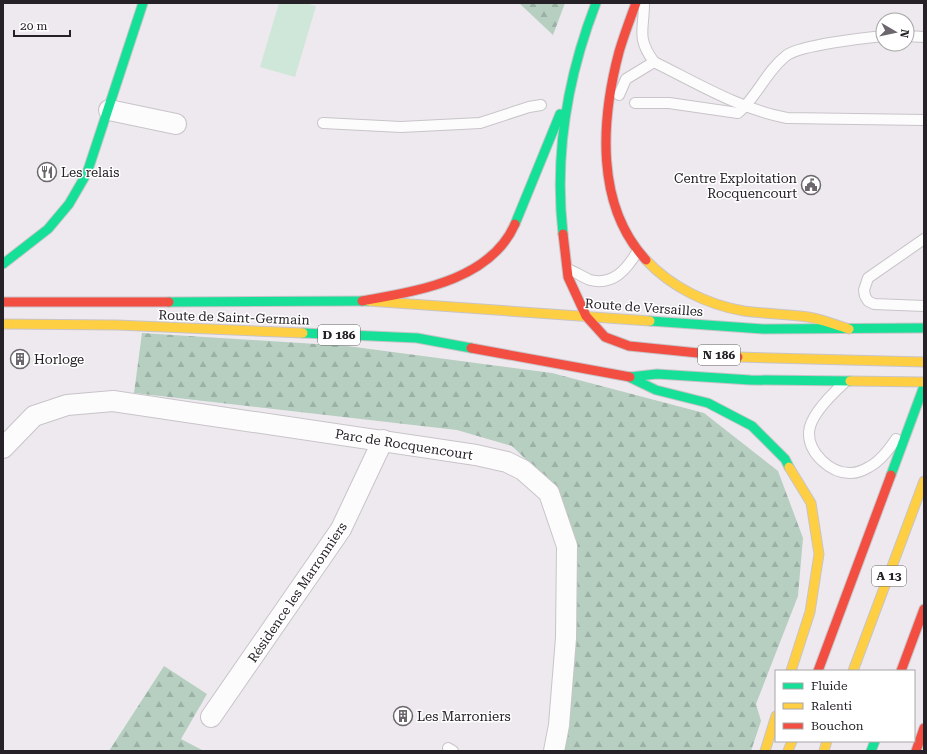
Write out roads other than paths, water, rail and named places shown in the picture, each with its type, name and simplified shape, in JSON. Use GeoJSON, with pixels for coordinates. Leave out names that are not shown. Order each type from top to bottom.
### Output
{"type":"FeatureCollection","features":[{"type":"Feature","properties":{"kind":"main road"},"geometry":{"type":"LineString","coordinates":[[3,264],[48,229],[69,204],[87,173],[143,3]]}},
{"type":"Feature","properties":{"kind":"main road"},"geometry":{"type":"LineString","coordinates":[[586,316],[568,277],[559,198],[560,157],[569,93],[584,34],[596,3]]}},
{"type":"Feature","properties":{"kind":"main road"},"geometry":{"type":"LineString","coordinates":[[636,3],[620,50],[609,98],[605,141],[610,194],[620,224],[637,252],[672,284],[693,295],[724,306],[758,312],[809,317],[848,329]]}},
{"type":"Feature","properties":{"kind":"main road"},"geometry":{"type":"LineString","coordinates":[[362,301],[422,290],[482,265],[508,237],[527,196],[546,145],[569,93]]}},
{"type":"Feature","properties":{"kind":"main road","name":"Route de Saint-Germain"},"geometry":{"type":"LineString","coordinates":[[3,302],[362,301]]}},
{"type":"Feature","properties":{"kind":"main road","name":"Route de Versailles"},"geometry":{"type":"LineString","coordinates":[[362,301],[763,329],[924,328]]}},
{"type":"Feature","properties":{"kind":"main road","name":"N 186"},"geometry":{"type":"LineString","coordinates":[[586,316],[605,337],[629,346],[750,358],[924,362]]}},
{"type":"Feature","properties":{"kind":"main road","name":"Route de Saint-Germain"},"geometry":{"type":"LineString","coordinates":[[3,324],[117,325],[417,338],[629,377]]}},
{"type":"Feature","properties":{"kind":"main road"},"geometry":{"type":"LineString","coordinates":[[32,334],[39,334],[46,325]]}},
{"type":"Feature","properties":{"kind":"main road","name":"N 186"},"geometry":{"type":"LineString","coordinates":[[629,377],[657,374],[750,380],[924,382]]}},
{"type":"Feature","properties":{"kind":"main road"},"geometry":{"type":"LineString","coordinates":[[629,377],[656,390],[708,403],[752,426],[785,459],[811,503],[819,554],[810,612],[791,670]]}},
{"type":"Feature","properties":{"kind":"main road"},"geometry":{"type":"LineString","coordinates":[[818,670],[924,386]]}},
{"type":"Feature","properties":{"kind":"main road","name":"A 13"},"geometry":{"type":"LineString","coordinates":[[854,670],[924,481]]}},
{"type":"Feature","properties":{"kind":"main road"},"geometry":{"type":"LineString","coordinates":[[901,670],[924,609]]}},
{"type":"Feature","properties":{"kind":"main road"},"geometry":{"type":"LineString","coordinates":[[765,751],[775,719]]}},
{"type":"Feature","properties":{"kind":"main road"},"geometry":{"type":"LineString","coordinates":[[916,751],[924,728]]}},
{"type":"Feature","properties":{"kind":"street"},"geometry":{"type":"LineString","coordinates":[[109,110],[176,124]]}},
{"type":"Feature","properties":{"kind":"street","name":"Parc de Rocquencourt"},"geometry":{"type":"LineString","coordinates":[[3,448],[34,416],[67,405],[113,401],[476,455],[507,462],[523,470],[549,493],[567,546],[566,638],[559,725],[554,751]]}},
{"type":"Feature","properties":{"kind":"street","name":"Résidence les Marronniers"},"geometry":{"type":"LineString","coordinates":[[211,717],[342,529],[383,440]]}},
{"type":"Feature","properties":{"kind":"lane"},"geometry":{"type":"LineString","coordinates":[[644,3],[641,38],[645,50],[654,62],[745,107],[787,118],[924,120]]}},
{"type":"Feature","properties":{"kind":"lane"},"geometry":{"type":"LineString","coordinates":[[635,103],[675,104],[738,113],[745,107],[761,83],[788,55],[810,48],[875,37]]}},
{"type":"Feature","properties":{"kind":"lane"},"geometry":{"type":"LineString","coordinates":[[605,141],[621,89],[626,80],[632,74],[654,62]]}},
{"type":"Feature","properties":{"kind":"lane"},"geometry":{"type":"LineString","coordinates":[[324,122],[401,126],[480,123],[529,107],[541,105]]}},
{"type":"Feature","properties":{"kind":"lane"},"geometry":{"type":"LineString","coordinates":[[924,239],[868,278],[865,283],[865,296],[868,301],[874,304],[883,306],[924,306]]}},
{"type":"Feature","properties":{"kind":"lane"},"geometry":{"type":"LineString","coordinates":[[568,269],[591,280],[605,280],[622,274],[637,252]]}},
{"type":"Feature","properties":{"kind":"lane"},"geometry":{"type":"LineString","coordinates":[[849,382],[830,396],[818,412],[809,432],[812,447],[821,460],[836,470],[852,473],[870,467],[890,447],[912,418]]}},
{"type":"Feature","properties":{"kind":"place","name":"Les relais"},"geometry":{"type":"Point","coordinates":[47,172]}},
{"type":"Feature","properties":{"kind":"place","name":"Centre Exploitation Rocquencourt"},"geometry":{"type":"Point","coordinates":[811,185]}},
{"type":"Feature","properties":{"kind":"place","name":"Horloge"},"geometry":{"type":"Point","coordinates":[20,359]}},
{"type":"Feature","properties":{"kind":"place","name":"Les Marroniers"},"geometry":{"type":"Point","coordinates":[403,716]}}]}
